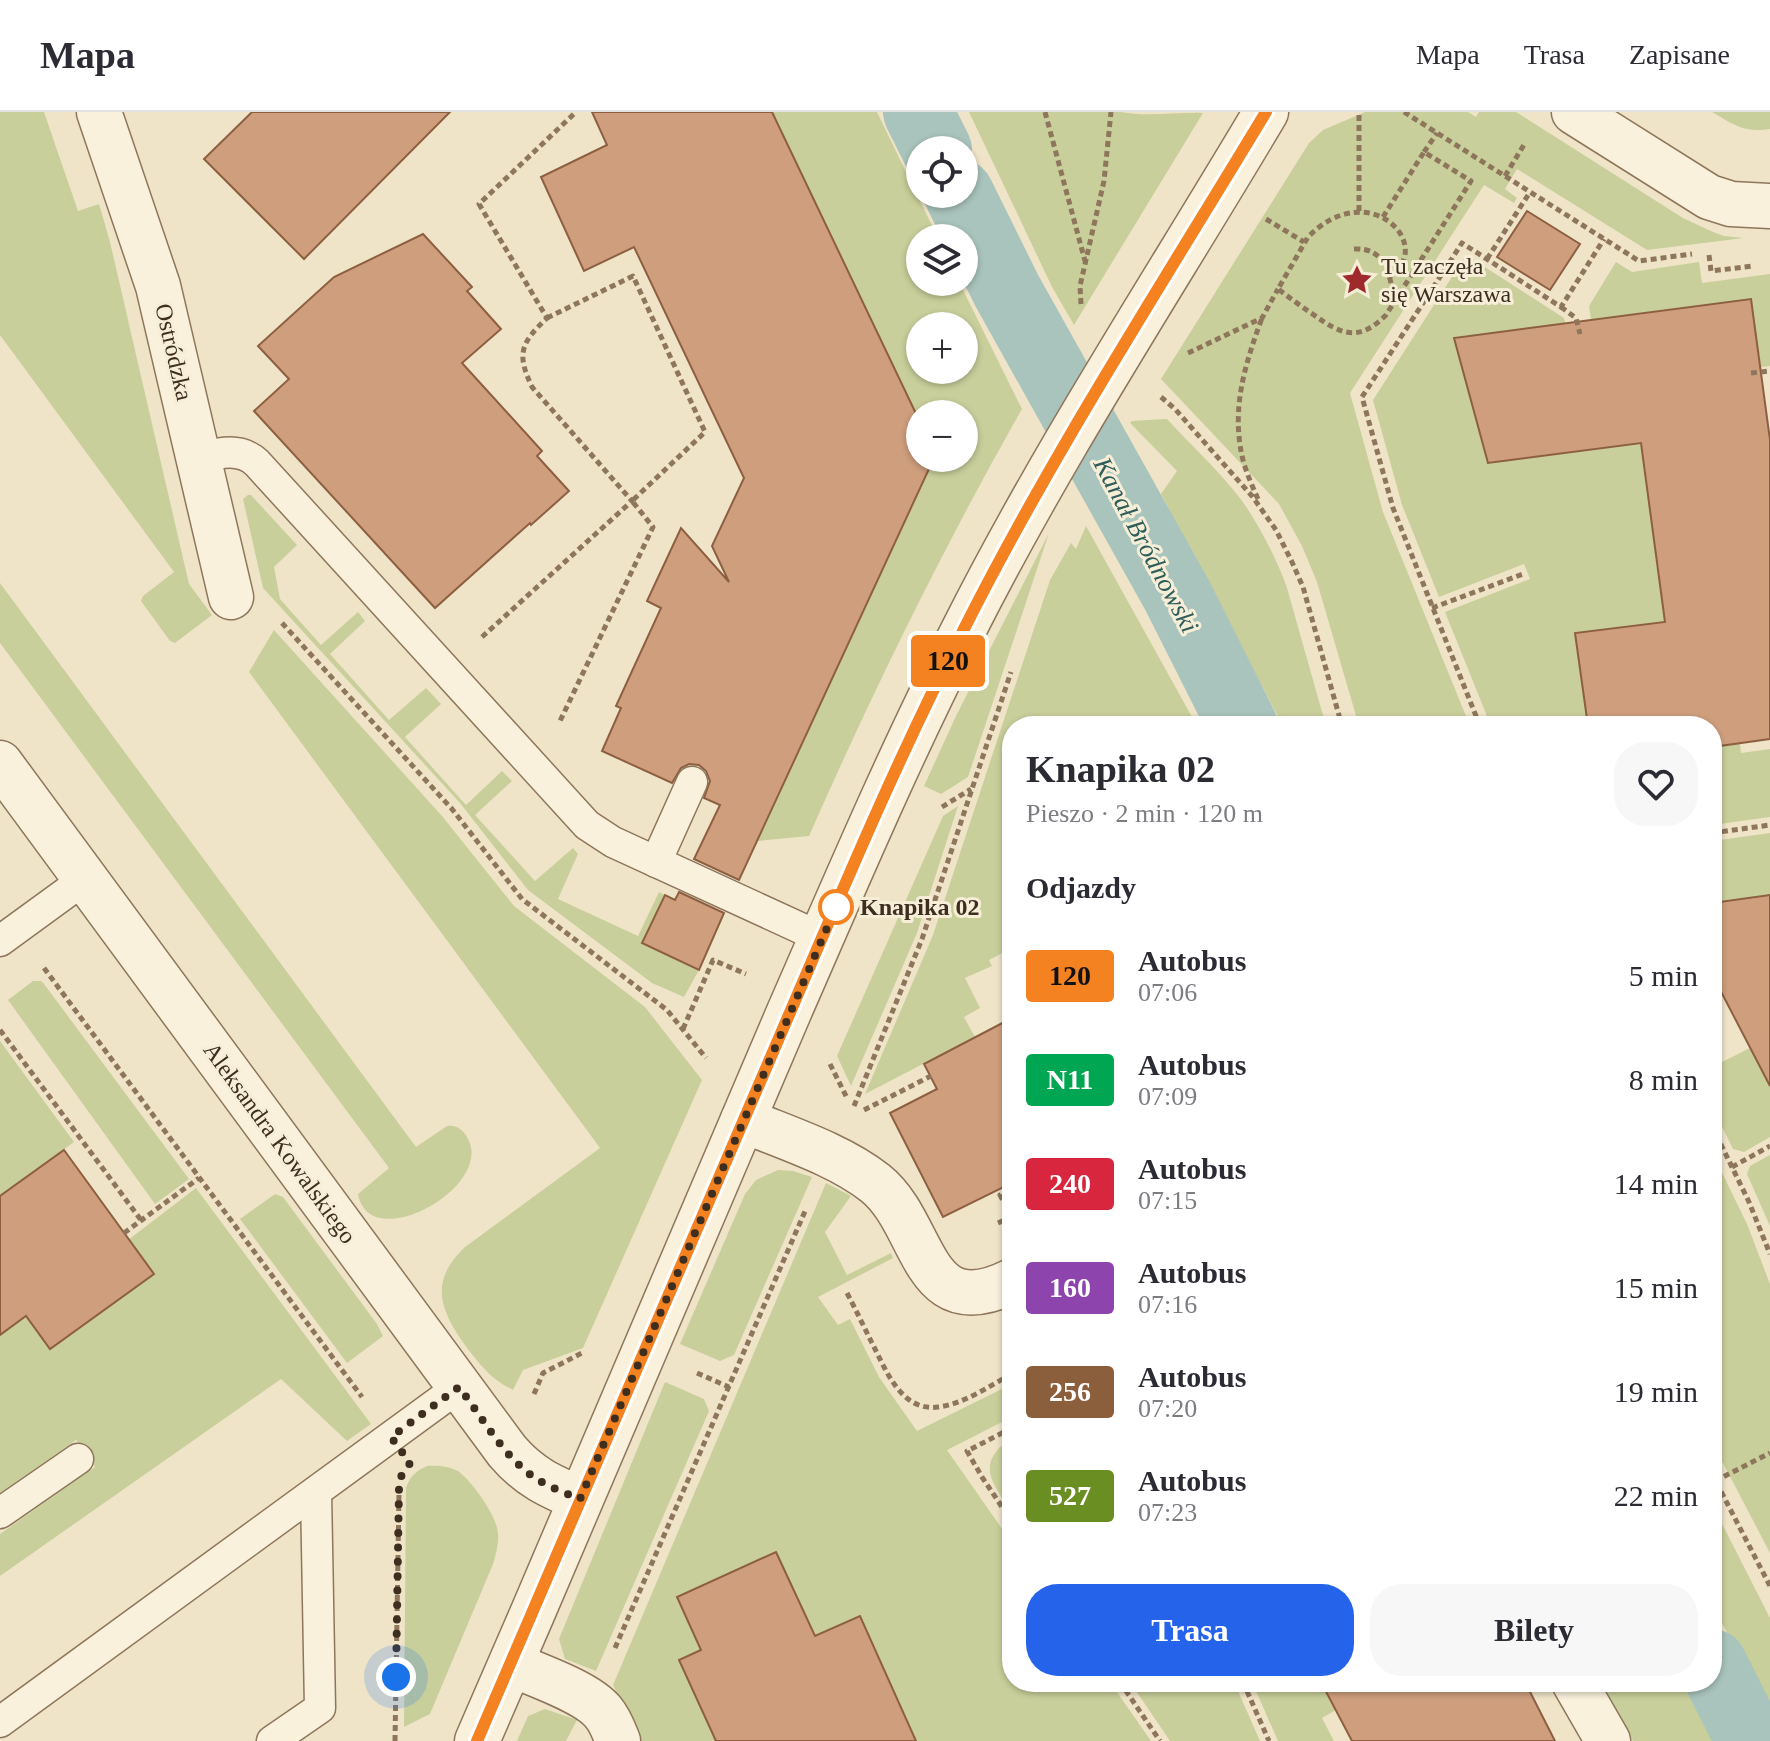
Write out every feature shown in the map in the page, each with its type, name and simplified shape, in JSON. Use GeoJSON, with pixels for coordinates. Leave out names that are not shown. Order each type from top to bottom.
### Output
{"type":"FeatureCollection","features":[{"type":"Feature","properties":{"kind":"street","name":"Ostródzka"},"geometry":{"type":"LineString","coordinates":[[99,112],[158,286],[226,577]]}},
{"type":"Feature","properties":{"kind":"street"},"geometry":{"type":"LineString","coordinates":[[477,1741],[889,783],[923,712],[1007,547],[1053,466],[1266,112]]}},
{"type":"Feature","properties":{"kind":"street"},"geometry":{"type":"LineString","coordinates":[[1574,112],[1709,197],[1731,204],[1770,206]]}},
{"type":"Feature","properties":{"kind":"street","name":"Aleksandra Kowalskiego"},"geometry":{"type":"LineString","coordinates":[[0,763],[515,1461],[547,1485],[580,1499]]}},
{"type":"Feature","properties":{"kind":"street"},"geometry":{"type":"LineString","coordinates":[[743,1120],[847,1165],[882,1189],[906,1223],[930,1268],[949,1287],[965,1292],[986,1292],[1002,1285]]}},
{"type":"Feature","properties":{"kind":"street"},"geometry":{"type":"LineString","coordinates":[[511,1664],[592,1702],[605,1714],[618,1741]]}},
{"type":"Feature","properties":{"kind":"street"},"geometry":{"type":"LineString","coordinates":[[1580,1692],[1608,1741]]}},
{"type":"Feature","properties":{"kind":"lane"},"geometry":{"type":"LineString","coordinates":[[199,458],[238,453],[257,463],[587,825],[604,837],[822,938]]}},
{"type":"Feature","properties":{"kind":"lane"},"geometry":{"type":"LineString","coordinates":[[656,862],[692,782]]}},
{"type":"Feature","properties":{"kind":"lane"},"geometry":{"type":"LineString","coordinates":[[8,936],[85,879]]}},
{"type":"Feature","properties":{"kind":"lane"},"geometry":{"type":"LineString","coordinates":[[0,1722],[459,1387]]}},
{"type":"Feature","properties":{"kind":"lane"},"geometry":{"type":"LineString","coordinates":[[0,1513],[78,1459]]}},
{"type":"Feature","properties":{"kind":"lane"},"geometry":{"type":"LineString","coordinates":[[272,1741],[320,1708],[316,1492]]}},
{"type":"Feature","properties":{"kind":"path"},"geometry":{"type":"LineString","coordinates":[[547,318],[479,204],[576,112]]}},
{"type":"Feature","properties":{"kind":"path"},"geometry":{"type":"LineString","coordinates":[[1045,112],[1085,261]]}},
{"type":"Feature","properties":{"kind":"path"},"geometry":{"type":"LineString","coordinates":[[1083,312],[1080,286],[1104,181],[1111,112]]}},
{"type":"Feature","properties":{"kind":"path"},"geometry":{"type":"LineString","coordinates":[[1359,112],[1359,211]]}},
{"type":"Feature","properties":{"kind":"path"},"geometry":{"type":"LineString","coordinates":[[1404,112],[1639,261],[1695,254]]}},
{"type":"Feature","properties":{"kind":"path"},"geometry":{"type":"LineString","coordinates":[[1383,217],[1437,133]]}},
{"type":"Feature","properties":{"kind":"path"},"geometry":{"type":"LineString","coordinates":[[1278,289],[1331,327],[1345,333],[1371,327],[1386,315],[1471,181],[1424,152]]}},
{"type":"Feature","properties":{"kind":"path"},"geometry":{"type":"LineString","coordinates":[[1487,259],[1530,192]]}},
{"type":"Feature","properties":{"kind":"path"},"geometry":{"type":"LineString","coordinates":[[1259,504],[1245,465],[1237,422],[1238,402],[1262,318],[1304,242],[1314,230],[1349,212],[1376,214],[1400,233],[1404,249],[1403,261],[1389,277]]}},
{"type":"Feature","properties":{"kind":"path"},"geometry":{"type":"LineString","coordinates":[[1265,219],[1304,242]]}},
{"type":"Feature","properties":{"kind":"path"},"geometry":{"type":"LineString","coordinates":[[1561,307],[1604,239]]}},
{"type":"Feature","properties":{"kind":"path"},"geometry":{"type":"LineString","coordinates":[[1476,716],[1389,497],[1362,397],[1462,243],[1576,318],[1580,334]]}},
{"type":"Feature","properties":{"kind":"path"},"geometry":{"type":"LineString","coordinates":[[1354,249],[1368,249],[1384,265],[1395,301]]}},
{"type":"Feature","properties":{"kind":"path"},"geometry":{"type":"LineString","coordinates":[[1708,252],[1711,271],[1737,268]]}},
{"type":"Feature","properties":{"kind":"path"},"geometry":{"type":"LineString","coordinates":[[445,669],[632,501],[705,432],[633,276],[547,318],[532,332],[523,350],[524,369],[532,387],[632,501],[653,527],[537,770]]}},
{"type":"Feature","properties":{"kind":"path"},"geometry":{"type":"LineString","coordinates":[[1182,356],[1262,318]]}},
{"type":"Feature","properties":{"kind":"path"},"geometry":{"type":"LineString","coordinates":[[1751,373],[1770,371]]}},
{"type":"Feature","properties":{"kind":"path"},"geometry":{"type":"LineString","coordinates":[[1156,394],[1175,409],[1259,504],[1276,530],[1300,579],[1339,716]]}},
{"type":"Feature","properties":{"kind":"path"},"geometry":{"type":"LineString","coordinates":[[1432,608],[1523,574]]}},
{"type":"Feature","properties":{"kind":"path"},"geometry":{"type":"LineString","coordinates":[[226,577],[452,809],[522,899],[653,998],[708,1061]]}},
{"type":"Feature","properties":{"kind":"path"},"geometry":{"type":"LineString","coordinates":[[1722,832],[1770,825]]}},
{"type":"Feature","properties":{"kind":"path"},"geometry":{"type":"LineString","coordinates":[[8,936],[199,1178],[410,1463],[400,1478],[399,1487],[395,1741]]}},
{"type":"Feature","properties":{"kind":"path"},"geometry":{"type":"LineString","coordinates":[[683,1029],[713,960],[756,978]]}},
{"type":"Feature","properties":{"kind":"path"},"geometry":{"type":"LineString","coordinates":[[0,1030],[141,1220]]}},
{"type":"Feature","properties":{"kind":"path"},"geometry":{"type":"LineString","coordinates":[[859,1112],[931,1076]]}},
{"type":"Feature","properties":{"kind":"path"},"geometry":{"type":"LineString","coordinates":[[1722,1146],[1770,1254]]}},
{"type":"Feature","properties":{"kind":"path"},"geometry":{"type":"LineString","coordinates":[[1732,1167],[1770,1146]]}},
{"type":"Feature","properties":{"kind":"path"},"geometry":{"type":"LineString","coordinates":[[124,1233],[199,1178]]}},
{"type":"Feature","properties":{"kind":"path"},"geometry":{"type":"LineString","coordinates":[[847,1293],[894,1386],[912,1402],[924,1407],[949,1405],[1002,1379]]}},
{"type":"Feature","properties":{"kind":"path"},"geometry":{"type":"LineString","coordinates":[[1002,1433],[967,1451],[1002,1507]]}},
{"type":"Feature","properties":{"kind":"path"},"geometry":{"type":"LineString","coordinates":[[1722,1474],[1770,1453]]}},
{"type":"Feature","properties":{"kind":"path"},"geometry":{"type":"LineString","coordinates":[[1722,1493],[1770,1586]]}},
{"type":"Feature","properties":{"kind":"path"},"geometry":{"type":"LineString","coordinates":[[1127,1692],[1160,1741]]}},
{"type":"Feature","properties":{"kind":"path"},"geometry":{"type":"LineString","coordinates":[[1247,1692],[1269,1741]]}},
{"type":"Feature","properties":{"kind":"green space"},"geometry":{"type":"Polygon","coordinates":[[[0,112],[44,112],[78,211],[99,204],[189,584],[212,615],[175,643],[170,641],[141,601],[143,596],[174,572],[0,335],[0,112]]]}},
{"type":"Feature","properties":{"kind":"green space"},"geometry":{"type":"Polygon","coordinates":[[[772,112],[877,112],[906,172],[906,208],[923,208],[931,224],[906,224],[906,296],[966,296],[974,312],[906,312],[906,384],[978,384],[978,320],[1022,409],[910,620],[809,836],[758,841],[928,472],[978,472],[978,400],[909,400],[772,112]]]}},
{"type":"Feature","properties":{"kind":"green space"},"geometry":{"type":"Polygon","coordinates":[[[969,112],[1203,113],[1074,325],[1052,287],[969,112]]]}},
{"type":"Feature","properties":{"kind":"green space"},"geometry":{"type":"Polygon","coordinates":[[[1365,112],[1468,112],[1476,117],[1479,112],[1516,112],[1683,218],[1724,236],[1744,238],[1647,250],[1517,169],[1505,189],[1517,198],[1514,203],[1484,185],[1350,393],[1383,512],[1466,716],[1356,716],[1317,582],[1279,504],[1161,379],[1309,143],[1323,130],[1365,112]]]}},
{"type":"Feature","properties":{"kind":"green space"},"geometry":{"type":"Polygon","coordinates":[[[1712,112],[1770,112],[1770,129],[1746,129],[1712,112]]]}},
{"type":"Feature","properties":{"kind":"green space"},"geometry":{"type":"Polygon","coordinates":[[[1466,255],[1564,318],[1565,323],[1454,339],[1488,463],[1642,443],[1665,622],[1576,634],[1587,716],[1487,716],[1445,612],[1530,579],[1524,564],[1439,597],[1402,505],[1373,400],[1466,255]]]}},
{"type":"Feature","properties":{"kind":"green space"},"geometry":{"type":"Polygon","coordinates":[[[1616,262],[1632,272],[1699,262],[1702,283],[1770,274],[1770,366],[1761,367],[1751,299],[1591,320],[1589,306],[1616,262]]]}},
{"type":"Feature","properties":{"kind":"green space"},"geometry":{"type":"Polygon","coordinates":[[[1167,419],[1247,507],[1287,588],[1323,716],[1278,716],[1161,494],[1177,471],[1130,423],[1167,419]]]}},
{"type":"Feature","properties":{"kind":"green space"},"geometry":{"type":"Polygon","coordinates":[[[248,495],[297,545],[274,567],[280,599],[321,645],[358,612],[365,621],[330,654],[389,720],[426,688],[441,704],[405,737],[466,805],[502,771],[512,781],[475,815],[535,881],[573,848],[578,854],[558,899],[638,936],[659,892],[665,895],[643,943],[699,970],[684,997],[652,983],[528,890],[460,803],[263,588],[243,499],[248,495]]]}},
{"type":"Feature","properties":{"kind":"green space"},"geometry":{"type":"Polygon","coordinates":[[[1086,526],[1191,716],[1005,716],[1050,580],[1071,543],[1076,549],[1086,526]]]}},
{"type":"Feature","properties":{"kind":"green space"},"geometry":{"type":"Polygon","coordinates":[[[1049,533],[968,777],[941,794],[924,786],[1049,533]]]}},
{"type":"Feature","properties":{"kind":"green space"},"geometry":{"type":"Polygon","coordinates":[[[0,583],[416,1147],[447,1126],[456,1127],[465,1134],[471,1156],[464,1175],[449,1193],[428,1208],[405,1217],[384,1219],[367,1212],[358,1194],[389,1168],[0,643],[0,583]]]}},
{"type":"Feature","properties":{"kind":"green space"},"geometry":{"type":"Polygon","coordinates":[[[274,630],[442,816],[514,906],[645,1007],[702,1080],[583,1348],[523,1370],[513,1390],[482,1367],[450,1322],[442,1297],[446,1272],[465,1247],[600,1148],[249,672],[274,630]]]}},
{"type":"Feature","properties":{"kind":"green space"},"geometry":{"type":"Polygon","coordinates":[[[1002,726],[1002,953],[989,960],[992,966],[965,978],[980,1008],[964,1017],[975,1037],[865,1094],[933,935],[1002,726]]]}},
{"type":"Feature","properties":{"kind":"green space"},"geometry":{"type":"Polygon","coordinates":[[[1740,743],[1741,753],[1770,749],[1770,817],[1722,824],[1722,746],[1740,743]]]}},
{"type":"Feature","properties":{"kind":"green space"},"geometry":{"type":"Polygon","coordinates":[[[958,806],[917,933],[851,1086],[837,1056],[943,816],[958,806]]]}},
{"type":"Feature","properties":{"kind":"green space"},"geometry":{"type":"Polygon","coordinates":[[[1770,833],[1770,895],[1722,902],[1722,840],[1770,833]]]}},
{"type":"Feature","properties":{"kind":"green space"},"geometry":{"type":"Polygon","coordinates":[[[33,981],[44,984],[189,1179],[155,1204],[8,1000],[33,981]]]}},
{"type":"Feature","properties":{"kind":"green space"},"geometry":{"type":"Polygon","coordinates":[[[0,1041],[74,1142],[0,1196],[0,1041]]]}},
{"type":"Feature","properties":{"kind":"green space"},"geometry":{"type":"Polygon","coordinates":[[[1750,1048],[1770,1086],[1770,1137],[1744,1152],[1733,1149],[1722,1126],[1722,1062],[1750,1048]]]}},
{"type":"Feature","properties":{"kind":"green space"},"geometry":{"type":"Polygon","coordinates":[[[1770,1155],[1770,1226],[1747,1174],[1750,1166],[1770,1155]]]}},
{"type":"Feature","properties":{"kind":"green space"},"geometry":{"type":"Polygon","coordinates":[[[778,1170],[812,1177],[734,1355],[720,1361],[680,1344],[745,1194],[756,1180],[778,1170]]]}},
{"type":"Feature","properties":{"kind":"green space"},"geometry":{"type":"Polygon","coordinates":[[[1722,1173],[1747,1224],[1770,1284],[1770,1553],[1722,1461],[1722,1173]]]}},
{"type":"Feature","properties":{"kind":"green space"},"geometry":{"type":"Polygon","coordinates":[[[826,1183],[851,1196],[825,1232],[847,1275],[891,1253],[893,1258],[818,1297],[838,1325],[850,1319],[879,1377],[917,1431],[1002,1389],[1002,1422],[947,1450],[1002,1529],[1002,1692],[1117,1692],[1151,1741],[916,1741],[860,1617],[809,1639],[803,1611],[776,1552],[677,1597],[701,1650],[679,1661],[716,1741],[639,1741],[613,1685],[826,1183]]]}},
{"type":"Feature","properties":{"kind":"green space"},"geometry":{"type":"Polygon","coordinates":[[[196,1188],[371,1424],[347,1441],[281,1379],[0,1576],[0,1534],[95,1467],[76,1440],[0,1493],[0,1335],[26,1316],[50,1349],[153,1274],[128,1240],[196,1188]]]}},
{"type":"Feature","properties":{"kind":"green space"},"geometry":{"type":"Polygon","coordinates":[[[275,1194],[283,1197],[383,1336],[347,1363],[240,1219],[275,1194]]]}},
{"type":"Feature","properties":{"kind":"green space"},"geometry":{"type":"Polygon","coordinates":[[[665,1382],[704,1399],[709,1411],[596,1671],[565,1659],[559,1639],[665,1382]]]}},
{"type":"Feature","properties":{"kind":"green space"},"geometry":{"type":"Polygon","coordinates":[[[1001,1447],[1002,1497],[990,1473],[993,1456],[1001,1447]]]}},
{"type":"Feature","properties":{"kind":"green space"},"geometry":{"type":"Polygon","coordinates":[[[427,1466],[451,1468],[464,1476],[489,1509],[497,1526],[498,1541],[493,1564],[430,1714],[404,1727],[406,1488],[414,1474],[427,1466]]]}},
{"type":"Feature","properties":{"kind":"green space"},"geometry":{"type":"Polygon","coordinates":[[[1722,1524],[1770,1618],[1770,1718],[1722,1623],[1722,1524]]]}},
{"type":"Feature","properties":{"kind":"green space"},"geometry":{"type":"Polygon","coordinates":[[[1137,1692],[1238,1692],[1260,1741],[1170,1741],[1137,1692]]]}},
{"type":"Feature","properties":{"kind":"green space"},"geometry":{"type":"Polygon","coordinates":[[[1256,1692],[1326,1692],[1336,1710],[1322,1718],[1334,1741],[1278,1741],[1256,1692]]]}},
{"type":"Feature","properties":{"kind":"green space"},"geometry":{"type":"Polygon","coordinates":[[[1605,1692],[1692,1692],[1716,1741],[1633,1741],[1605,1692]]]}},
{"type":"Feature","properties":{"kind":"green space"},"geometry":{"type":"Polygon","coordinates":[[[545,1709],[577,1720],[566,1741],[517,1741],[528,1716],[545,1709]]]}},
{"type":"Feature","properties":{"kind":"building"},"geometry":{"type":"Polygon","coordinates":[[[252,112],[450,112],[304,259],[204,159],[252,112]]]}},
{"type":"Feature","properties":{"kind":"building"},"geometry":{"type":"Polygon","coordinates":[[[592,112],[772,112],[909,400],[906,400],[906,472],[928,472],[739,880],[694,859],[720,805],[704,798],[710,781],[706,771],[699,765],[689,764],[681,768],[672,783],[602,751],[621,708],[616,706],[661,608],[647,601],[681,528],[729,582],[712,546],[744,478],[634,247],[584,271],[541,177],[607,145],[592,112]]]}},
{"type":"Feature","properties":{"kind":"building"},"geometry":{"type":"Polygon","coordinates":[[[1527,211],[1580,244],[1550,290],[1497,257],[1527,211]]]}},
{"type":"Feature","properties":{"kind":"building"},"geometry":{"type":"Polygon","coordinates":[[[423,234],[472,287],[467,291],[501,329],[462,363],[542,451],[537,456],[569,491],[435,608],[254,411],[289,379],[258,346],[334,277],[423,234]]]}},
{"type":"Feature","properties":{"kind":"building"},"geometry":{"type":"Polygon","coordinates":[[[1751,299],[1770,440],[1770,739],[1722,746],[1722,716],[1587,716],[1575,633],[1665,622],[1641,443],[1488,463],[1454,338],[1751,299]]]}},
{"type":"Feature","properties":{"kind":"building"},"geometry":{"type":"Polygon","coordinates":[[[679,892],[724,913],[699,970],[642,943],[665,895],[675,900],[679,892]]]}},
{"type":"Feature","properties":{"kind":"building"},"geometry":{"type":"Polygon","coordinates":[[[1770,895],[1770,1086],[1722,993],[1722,902],[1770,895]]]}},
{"type":"Feature","properties":{"kind":"building"},"geometry":{"type":"Polygon","coordinates":[[[1002,1023],[1002,1188],[943,1217],[890,1113],[937,1089],[924,1064],[1002,1023]]]}},
{"type":"Feature","properties":{"kind":"building"},"geometry":{"type":"Polygon","coordinates":[[[64,1150],[154,1274],[50,1349],[26,1316],[0,1335],[0,1196],[64,1150]]]}},
{"type":"Feature","properties":{"kind":"building"},"geometry":{"type":"Polygon","coordinates":[[[776,1552],[815,1636],[860,1616],[916,1741],[716,1741],[679,1660],[701,1650],[677,1597],[776,1552]]]}},
{"type":"Feature","properties":{"kind":"building"},"geometry":{"type":"Polygon","coordinates":[[[1326,1692],[1530,1692],[1555,1741],[1352,1741],[1326,1692]]]}},
{"type":"Feature","properties":{"kind":"waterway","name":"Kanał Bródnowski"},"geometry":{"type":"LineString","coordinates":[[918,112],[930,136]]}},
{"type":"Feature","properties":{"kind":"waterway","name":"Kanał Bródnowski"},"geometry":{"type":"LineString","coordinates":[[966,208],[1007,291],[1177,595],[1238,716]]}},
{"type":"Feature","properties":{"kind":"waterway","name":"Kanał Bródnowski"},"geometry":{"type":"LineString","coordinates":[[1722,1684],[1751,1741]]}},
{"type":"Feature","properties":{"kind":"bus line","name":"120"},"geometry":{"type":"LineString","coordinates":[[477,1741],[889,783],[923,712],[1022,520],[1266,112]]}},
{"type":"Feature","properties":{"kind":"place","name":"Tu zaczęła się Warszawa"},"geometry":{"type":"Point","coordinates":[1357,280]}},
{"type":"Feature","properties":{"kind":"place","name":"Knapika 02"},"geometry":{"type":"Point","coordinates":[836,907]}},
{"type":"Feature","properties":{"kind":"route"},"geometry":{"type":"LineString","coordinates":[[396,1677],[399,1487],[400,1478],[410,1463],[391,1437],[459,1387],[515,1461],[547,1485],[580,1499],[836,907]]}}]}
